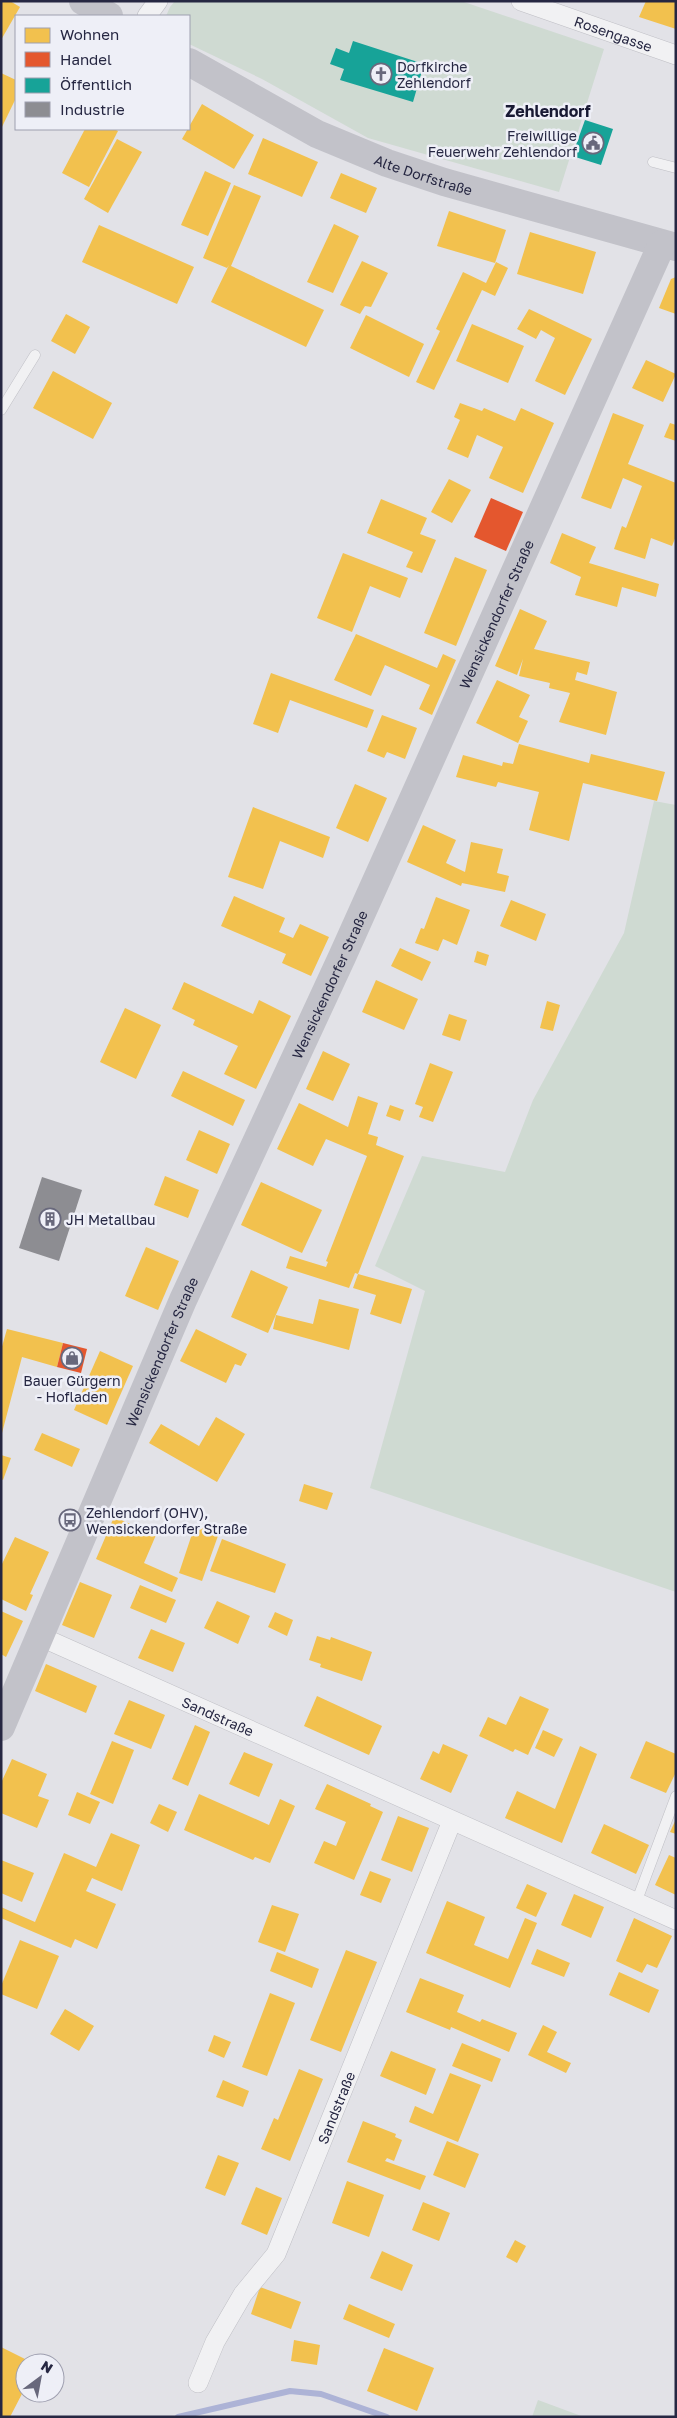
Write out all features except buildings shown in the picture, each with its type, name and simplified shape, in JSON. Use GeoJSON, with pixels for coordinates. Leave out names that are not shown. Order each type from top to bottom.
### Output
{"type":"FeatureCollection","features":[{"type":"Feature","properties":{"kind":"main road"},"geometry":{"type":"LineString","coordinates":[[83,1],[107,15]]}},
{"type":"Feature","properties":{"kind":"main road","name":"Alte Dorfstraße"},"geometry":{"type":"LineString","coordinates":[[190,63],[318,134],[387,163],[444,182],[672,243]]}},
{"type":"Feature","properties":{"kind":"main road","name":"Wensickendorfer Straße"},"geometry":{"type":"LineString","coordinates":[[3,1718],[40,1636],[183,1300],[672,243]]}},
{"type":"Feature","properties":{"kind":"street"},"geometry":{"type":"LineString","coordinates":[[148,15],[158,1]]}},
{"type":"Feature","properties":{"kind":"street","name":"Rosengasse"},"geometry":{"type":"LineString","coordinates":[[521,1],[676,55]]}},
{"type":"Feature","properties":{"kind":"street","name":"Sandstraße"},"geometry":{"type":"LineString","coordinates":[[40,1636],[676,1920]]}},
{"type":"Feature","properties":{"kind":"street","name":"Sandstraße"},"geometry":{"type":"LineString","coordinates":[[198,2383],[215,2342],[243,2294],[276,2254],[452,1821]]}},
{"type":"Feature","properties":{"kind":"lane"},"geometry":{"type":"LineString","coordinates":[[653,162],[676,168]]}},
{"type":"Feature","properties":{"kind":"lane"},"geometry":{"type":"LineString","coordinates":[[1,410],[35,355]]}},
{"type":"Feature","properties":{"kind":"lane"},"geometry":{"type":"LineString","coordinates":[[636,1903],[676,1796]]}},
{"type":"Feature","properties":{"kind":"shaded area"},"geometry":{"type":"Polygon","coordinates":[[[175,1],[461,1],[604,49],[559,192],[368,138],[262,79],[190,44],[190,15],[166,15],[175,1]]]}},
{"type":"Feature","properties":{"kind":"shaded area"},"geometry":{"type":"Polygon","coordinates":[[[654,801],[676,805],[676,1592],[370,1488],[425,1291],[375,1266],[422,1156],[505,1172],[533,1100],[624,933],[654,801]]]}},
{"type":"Feature","properties":{"kind":"shaded area"},"geometry":{"type":"Polygon","coordinates":[[[538,2400],[584,2417],[532,2417],[538,2400]]]}},
{"type":"Feature","properties":{"kind":"waterway"},"geometry":{"type":"LineString","coordinates":[[178,2417],[290,2391],[321,2394],[387,2417]]}},
{"type":"Feature","properties":{"kind":"place","name":"Dorfkirche Zehlendorf"},"geometry":{"type":"Point","coordinates":[381,74]}},
{"type":"Feature","properties":{"kind":"place","name":"Freiwillige Feuerwehr Zehlendorf"},"geometry":{"type":"Point","coordinates":[593,143]}},
{"type":"Feature","properties":{"kind":"place","name":"JH Metallbau"},"geometry":{"type":"Point","coordinates":[50,1219]}},
{"type":"Feature","properties":{"kind":"place","name":"Bauer Gürgern - Hofladen"},"geometry":{"type":"Point","coordinates":[72,1358]}},
{"type":"Feature","properties":{"kind":"place","name":"Zehlendorf (OHV), Wensickendorfer Straße"},"geometry":{"type":"Point","coordinates":[70,1520]}},
{"type":"Feature","properties":{"kind":"district","name":"Zehlendorf"},"geometry":{"type":"Point","coordinates":[548,111]}}]}
